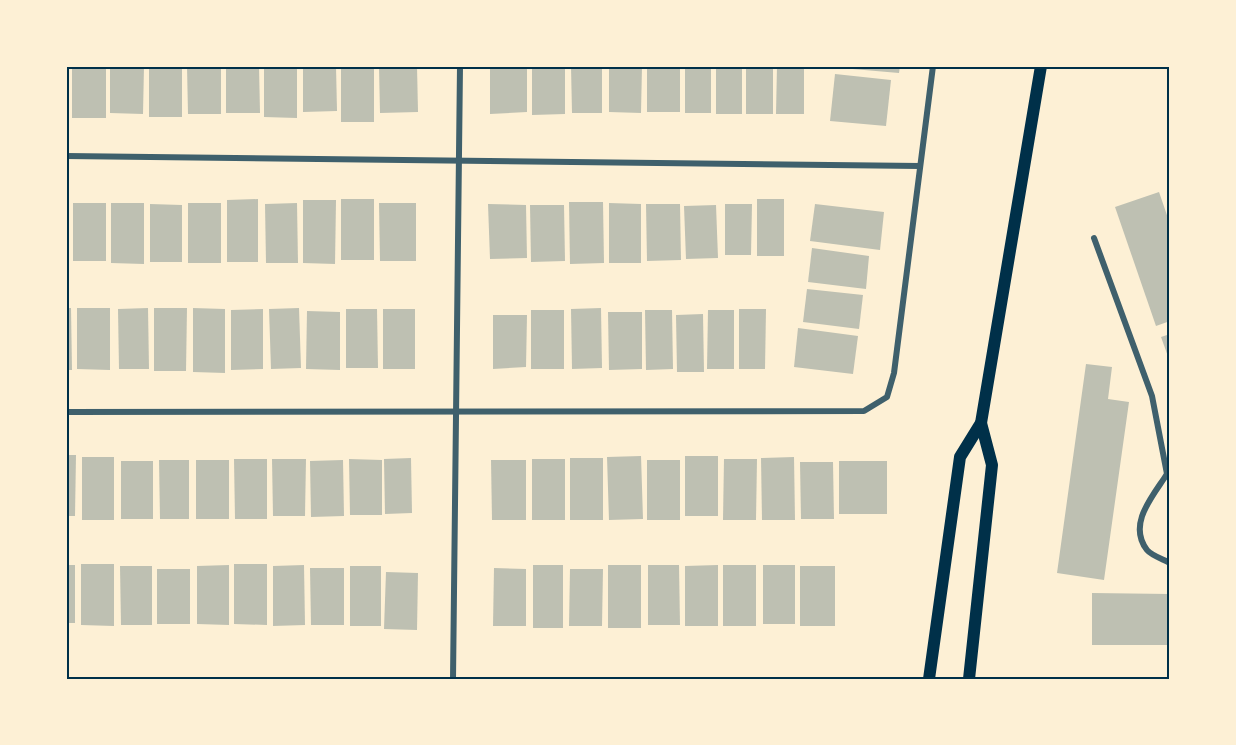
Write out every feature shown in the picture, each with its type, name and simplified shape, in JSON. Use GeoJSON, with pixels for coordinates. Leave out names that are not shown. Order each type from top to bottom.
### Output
{"type":"FeatureCollection","features":[{"type":"Feature","properties":{"kind":"main road"},"geometry":{"type":"LineString","coordinates":[[929,679],[960,457],[981,423],[1041,66]]}},
{"type":"Feature","properties":{"kind":"main road"},"geometry":{"type":"LineString","coordinates":[[969,679],[992,465],[981,423]]}},
{"type":"Feature","properties":{"kind":"street"},"geometry":{"type":"LineString","coordinates":[[453,679],[460,66]]}},
{"type":"Feature","properties":{"kind":"street"},"geometry":{"type":"LineString","coordinates":[[66,412],[864,411],[887,397],[894,373],[933,66]]}},
{"type":"Feature","properties":{"kind":"street"},"geometry":{"type":"LineString","coordinates":[[66,156],[921,166]]}},
{"type":"Feature","properties":{"kind":"street"},"geometry":{"type":"LineString","coordinates":[[1094,238],[1152,396],[1169,477],[1143,511],[1139,531],[1148,552],[1170,561]]}},
{"type":"Feature","properties":{"kind":"building"},"geometry":{"type":"Polygon","coordinates":[[[72,66],[106,66],[106,118],[72,118],[72,66]]]}},
{"type":"Feature","properties":{"kind":"building"},"geometry":{"type":"Polygon","coordinates":[[[110,66],[144,66],[143,114],[110,113],[110,66]]]}},
{"type":"Feature","properties":{"kind":"building"},"geometry":{"type":"Polygon","coordinates":[[[149,66],[182,66],[182,117],[149,117],[149,66]]]}},
{"type":"Feature","properties":{"kind":"building"},"geometry":{"type":"Polygon","coordinates":[[[187,66],[221,66],[221,114],[188,114],[187,66]]]}},
{"type":"Feature","properties":{"kind":"building"},"geometry":{"type":"Polygon","coordinates":[[[226,66],[259,66],[260,113],[226,113],[226,66]]]}},
{"type":"Feature","properties":{"kind":"building"},"geometry":{"type":"Polygon","coordinates":[[[264,66],[297,66],[297,118],[264,117],[264,66]]]}},
{"type":"Feature","properties":{"kind":"building"},"geometry":{"type":"Polygon","coordinates":[[[303,66],[336,66],[337,111],[303,112],[303,66]]]}},
{"type":"Feature","properties":{"kind":"building"},"geometry":{"type":"Polygon","coordinates":[[[341,66],[374,66],[374,122],[341,122],[341,66]]]}},
{"type":"Feature","properties":{"kind":"building"},"geometry":{"type":"Polygon","coordinates":[[[379,66],[417,66],[418,112],[380,113],[379,66]]]}},
{"type":"Feature","properties":{"kind":"building"},"geometry":{"type":"Polygon","coordinates":[[[490,66],[527,66],[527,112],[490,114],[490,66]]]}},
{"type":"Feature","properties":{"kind":"building"},"geometry":{"type":"Polygon","coordinates":[[[532,66],[565,66],[565,114],[532,115],[532,66]]]}},
{"type":"Feature","properties":{"kind":"building"},"geometry":{"type":"Polygon","coordinates":[[[571,66],[602,66],[602,113],[572,113],[571,66]]]}},
{"type":"Feature","properties":{"kind":"building"},"geometry":{"type":"Polygon","coordinates":[[[609,66],[642,66],[641,113],[609,112],[609,66]]]}},
{"type":"Feature","properties":{"kind":"building"},"geometry":{"type":"Polygon","coordinates":[[[647,66],[680,66],[680,112],[647,112],[647,66]]]}},
{"type":"Feature","properties":{"kind":"building"},"geometry":{"type":"Polygon","coordinates":[[[685,66],[711,66],[711,113],[685,113],[685,66]]]}},
{"type":"Feature","properties":{"kind":"building"},"geometry":{"type":"Polygon","coordinates":[[[716,66],[742,66],[742,114],[716,114],[716,66]]]}},
{"type":"Feature","properties":{"kind":"building"},"geometry":{"type":"Polygon","coordinates":[[[746,66],[773,66],[773,114],[746,114],[746,66]]]}},
{"type":"Feature","properties":{"kind":"building"},"geometry":{"type":"Polygon","coordinates":[[[777,66],[804,66],[804,114],[776,114],[777,66]]]}},
{"type":"Feature","properties":{"kind":"building"},"geometry":{"type":"Polygon","coordinates":[[[841,66],[900,66],[899,73],[841,68],[841,66]]]}},
{"type":"Feature","properties":{"kind":"building"},"geometry":{"type":"Polygon","coordinates":[[[835,74],[891,80],[886,126],[830,121],[835,74]]]}},
{"type":"Feature","properties":{"kind":"building"},"geometry":{"type":"Polygon","coordinates":[[[1159,192],[1170,224],[1170,321],[1156,326],[1115,207],[1159,192]]]}},
{"type":"Feature","properties":{"kind":"building"},"geometry":{"type":"Polygon","coordinates":[[[258,199],[258,262],[227,262],[227,200],[258,199]]]}},
{"type":"Feature","properties":{"kind":"building"},"geometry":{"type":"Polygon","coordinates":[[[341,199],[374,199],[374,260],[341,260],[341,199]]]}},
{"type":"Feature","properties":{"kind":"building"},"geometry":{"type":"Polygon","coordinates":[[[757,199],[784,199],[784,256],[757,256],[757,199]]]}},
{"type":"Feature","properties":{"kind":"building"},"geometry":{"type":"Polygon","coordinates":[[[303,200],[336,200],[335,264],[303,263],[303,200]]]}},
{"type":"Feature","properties":{"kind":"building"},"geometry":{"type":"Polygon","coordinates":[[[569,202],[603,202],[604,263],[570,264],[569,202]]]}},
{"type":"Feature","properties":{"kind":"building"},"geometry":{"type":"Polygon","coordinates":[[[73,203],[106,203],[106,261],[73,261],[73,203]]]}},
{"type":"Feature","properties":{"kind":"building"},"geometry":{"type":"Polygon","coordinates":[[[111,203],[144,203],[144,264],[111,263],[111,203]]]}},
{"type":"Feature","properties":{"kind":"building"},"geometry":{"type":"Polygon","coordinates":[[[188,203],[221,203],[221,263],[188,263],[188,203]]]}},
{"type":"Feature","properties":{"kind":"building"},"geometry":{"type":"Polygon","coordinates":[[[297,203],[298,263],[266,263],[265,204],[297,203]]]}},
{"type":"Feature","properties":{"kind":"building"},"geometry":{"type":"Polygon","coordinates":[[[379,203],[416,203],[416,261],[380,261],[379,203]]]}},
{"type":"Feature","properties":{"kind":"building"},"geometry":{"type":"Polygon","coordinates":[[[609,203],[641,204],[641,263],[609,263],[609,203]]]}},
{"type":"Feature","properties":{"kind":"building"},"geometry":{"type":"Polygon","coordinates":[[[150,204],[182,205],[182,262],[150,262],[150,204]]]}},
{"type":"Feature","properties":{"kind":"building"},"geometry":{"type":"Polygon","coordinates":[[[488,204],[526,205],[527,258],[490,259],[488,204]]]}},
{"type":"Feature","properties":{"kind":"building"},"geometry":{"type":"Polygon","coordinates":[[[646,204],[680,204],[681,260],[647,261],[646,204]]]}},
{"type":"Feature","properties":{"kind":"building"},"geometry":{"type":"Polygon","coordinates":[[[725,204],[752,204],[751,255],[725,255],[725,204]]]}},
{"type":"Feature","properties":{"kind":"building"},"geometry":{"type":"Polygon","coordinates":[[[815,204],[884,212],[880,250],[810,241],[815,204]]]}},
{"type":"Feature","properties":{"kind":"building"},"geometry":{"type":"Polygon","coordinates":[[[530,205],[564,205],[565,261],[531,262],[530,205]]]}},
{"type":"Feature","properties":{"kind":"building"},"geometry":{"type":"Polygon","coordinates":[[[716,205],[718,258],[686,259],[684,206],[716,205]]]}},
{"type":"Feature","properties":{"kind":"building"},"geometry":{"type":"Polygon","coordinates":[[[812,248],[869,256],[866,289],[808,282],[812,248]]]}},
{"type":"Feature","properties":{"kind":"building"},"geometry":{"type":"Polygon","coordinates":[[[807,289],[863,295],[859,329],[803,322],[807,289]]]}},
{"type":"Feature","properties":{"kind":"building"},"geometry":{"type":"Polygon","coordinates":[[[66,308],[71,308],[72,370],[66,370],[66,308]]]}},
{"type":"Feature","properties":{"kind":"building"},"geometry":{"type":"Polygon","coordinates":[[[77,308],[110,308],[110,370],[77,369],[77,308]]]}},
{"type":"Feature","properties":{"kind":"building"},"geometry":{"type":"Polygon","coordinates":[[[148,308],[149,369],[119,369],[118,309],[148,308]]]}},
{"type":"Feature","properties":{"kind":"building"},"geometry":{"type":"Polygon","coordinates":[[[154,308],[187,308],[186,371],[154,371],[154,308]]]}},
{"type":"Feature","properties":{"kind":"building"},"geometry":{"type":"Polygon","coordinates":[[[193,308],[225,309],[225,373],[193,372],[193,308]]]}},
{"type":"Feature","properties":{"kind":"building"},"geometry":{"type":"Polygon","coordinates":[[[299,308],[301,368],[271,369],[269,309],[299,308]]]}},
{"type":"Feature","properties":{"kind":"building"},"geometry":{"type":"Polygon","coordinates":[[[601,308],[602,368],[572,369],[571,309],[601,308]]]}},
{"type":"Feature","properties":{"kind":"building"},"geometry":{"type":"Polygon","coordinates":[[[263,309],[263,369],[231,370],[231,310],[263,309]]]}},
{"type":"Feature","properties":{"kind":"building"},"geometry":{"type":"Polygon","coordinates":[[[346,309],[377,309],[378,368],[346,368],[346,309]]]}},
{"type":"Feature","properties":{"kind":"building"},"geometry":{"type":"Polygon","coordinates":[[[383,309],[415,309],[415,369],[383,369],[383,309]]]}},
{"type":"Feature","properties":{"kind":"building"},"geometry":{"type":"Polygon","coordinates":[[[739,309],[766,309],[765,369],[739,369],[739,309]]]}},
{"type":"Feature","properties":{"kind":"building"},"geometry":{"type":"Polygon","coordinates":[[[531,310],[564,310],[564,369],[531,369],[531,310]]]}},
{"type":"Feature","properties":{"kind":"building"},"geometry":{"type":"Polygon","coordinates":[[[645,310],[672,310],[673,369],[646,370],[645,310]]]}},
{"type":"Feature","properties":{"kind":"building"},"geometry":{"type":"Polygon","coordinates":[[[708,310],[734,310],[734,369],[707,369],[708,310]]]}},
{"type":"Feature","properties":{"kind":"building"},"geometry":{"type":"Polygon","coordinates":[[[307,311],[340,312],[340,370],[306,369],[307,311]]]}},
{"type":"Feature","properties":{"kind":"building"},"geometry":{"type":"Polygon","coordinates":[[[608,312],[642,312],[642,369],[609,370],[608,312]]]}},
{"type":"Feature","properties":{"kind":"building"},"geometry":{"type":"Polygon","coordinates":[[[703,314],[704,372],[677,372],[676,315],[703,314]]]}},
{"type":"Feature","properties":{"kind":"building"},"geometry":{"type":"Polygon","coordinates":[[[493,315],[527,315],[526,367],[493,369],[493,315]]]}},
{"type":"Feature","properties":{"kind":"building"},"geometry":{"type":"Polygon","coordinates":[[[798,328],[858,336],[853,374],[794,367],[798,328]]]}},
{"type":"Feature","properties":{"kind":"building"},"geometry":{"type":"Polygon","coordinates":[[[1170,334],[1170,362],[1161,337],[1170,334]]]}},
{"type":"Feature","properties":{"kind":"building"},"geometry":{"type":"Polygon","coordinates":[[[1086,364],[1112,367],[1108,399],[1129,402],[1104,580],[1057,573],[1086,364]]]}},
{"type":"Feature","properties":{"kind":"building"},"geometry":{"type":"Polygon","coordinates":[[[66,455],[76,455],[75,516],[66,516],[66,455]]]}},
{"type":"Feature","properties":{"kind":"building"},"geometry":{"type":"Polygon","coordinates":[[[641,456],[643,519],[609,520],[607,457],[641,456]]]}},
{"type":"Feature","properties":{"kind":"building"},"geometry":{"type":"Polygon","coordinates":[[[685,456],[718,456],[718,516],[685,516],[685,456]]]}},
{"type":"Feature","properties":{"kind":"building"},"geometry":{"type":"Polygon","coordinates":[[[82,457],[114,457],[114,520],[82,520],[82,457]]]}},
{"type":"Feature","properties":{"kind":"building"},"geometry":{"type":"Polygon","coordinates":[[[794,457],[795,520],[762,520],[761,458],[794,457]]]}},
{"type":"Feature","properties":{"kind":"building"},"geometry":{"type":"Polygon","coordinates":[[[411,458],[412,513],[385,514],[384,459],[411,458]]]}},
{"type":"Feature","properties":{"kind":"building"},"geometry":{"type":"Polygon","coordinates":[[[570,458],[603,458],[603,520],[570,520],[570,458]]]}},
{"type":"Feature","properties":{"kind":"building"},"geometry":{"type":"Polygon","coordinates":[[[234,459],[267,459],[267,519],[235,519],[234,459]]]}},
{"type":"Feature","properties":{"kind":"building"},"geometry":{"type":"Polygon","coordinates":[[[272,459],[306,459],[305,516],[273,516],[272,459]]]}},
{"type":"Feature","properties":{"kind":"building"},"geometry":{"type":"Polygon","coordinates":[[[349,459],[382,460],[382,515],[350,515],[349,459]]]}},
{"type":"Feature","properties":{"kind":"building"},"geometry":{"type":"Polygon","coordinates":[[[532,459],[565,459],[565,520],[532,520],[532,459]]]}},
{"type":"Feature","properties":{"kind":"building"},"geometry":{"type":"Polygon","coordinates":[[[724,459],[757,459],[756,520],[723,520],[724,459]]]}},
{"type":"Feature","properties":{"kind":"building"},"geometry":{"type":"Polygon","coordinates":[[[159,460],[189,460],[189,519],[160,519],[159,460]]]}},
{"type":"Feature","properties":{"kind":"building"},"geometry":{"type":"Polygon","coordinates":[[[196,460],[229,460],[229,519],[196,519],[196,460]]]}},
{"type":"Feature","properties":{"kind":"building"},"geometry":{"type":"Polygon","coordinates":[[[343,460],[344,516],[311,517],[310,461],[343,460]]]}},
{"type":"Feature","properties":{"kind":"building"},"geometry":{"type":"Polygon","coordinates":[[[491,460],[526,460],[526,520],[492,520],[491,460]]]}},
{"type":"Feature","properties":{"kind":"building"},"geometry":{"type":"Polygon","coordinates":[[[647,460],[680,460],[680,520],[647,520],[647,460]]]}},
{"type":"Feature","properties":{"kind":"building"},"geometry":{"type":"Polygon","coordinates":[[[121,461],[153,461],[153,519],[121,519],[121,461]]]}},
{"type":"Feature","properties":{"kind":"building"},"geometry":{"type":"Polygon","coordinates":[[[839,461],[887,461],[887,514],[839,514],[839,461]]]}},
{"type":"Feature","properties":{"kind":"building"},"geometry":{"type":"Polygon","coordinates":[[[800,462],[833,462],[834,519],[801,519],[800,462]]]}},
{"type":"Feature","properties":{"kind":"building"},"geometry":{"type":"Polygon","coordinates":[[[81,564],[114,564],[114,626],[81,625],[81,564]]]}},
{"type":"Feature","properties":{"kind":"building"},"geometry":{"type":"Polygon","coordinates":[[[234,564],[267,564],[267,625],[234,624],[234,564]]]}},
{"type":"Feature","properties":{"kind":"building"},"geometry":{"type":"Polygon","coordinates":[[[66,565],[75,565],[75,623],[66,623],[66,565]]]}},
{"type":"Feature","properties":{"kind":"building"},"geometry":{"type":"Polygon","coordinates":[[[229,565],[229,625],[197,624],[197,566],[229,565]]]}},
{"type":"Feature","properties":{"kind":"building"},"geometry":{"type":"Polygon","coordinates":[[[304,565],[305,625],[273,626],[273,566],[304,565]]]}},
{"type":"Feature","properties":{"kind":"building"},"geometry":{"type":"Polygon","coordinates":[[[533,565],[563,565],[563,628],[533,628],[533,565]]]}},
{"type":"Feature","properties":{"kind":"building"},"geometry":{"type":"Polygon","coordinates":[[[608,565],[641,565],[641,628],[608,628],[608,565]]]}},
{"type":"Feature","properties":{"kind":"building"},"geometry":{"type":"Polygon","coordinates":[[[648,565],[679,565],[680,625],[648,625],[648,565]]]}},
{"type":"Feature","properties":{"kind":"building"},"geometry":{"type":"Polygon","coordinates":[[[718,565],[718,626],[685,626],[685,566],[718,565]]]}},
{"type":"Feature","properties":{"kind":"building"},"geometry":{"type":"Polygon","coordinates":[[[723,565],[756,565],[756,626],[723,626],[723,565]]]}},
{"type":"Feature","properties":{"kind":"building"},"geometry":{"type":"Polygon","coordinates":[[[763,565],[795,565],[795,624],[763,624],[763,565]]]}},
{"type":"Feature","properties":{"kind":"building"},"geometry":{"type":"Polygon","coordinates":[[[120,566],[152,566],[152,625],[121,625],[120,566]]]}},
{"type":"Feature","properties":{"kind":"building"},"geometry":{"type":"Polygon","coordinates":[[[350,566],[381,566],[381,626],[350,626],[350,566]]]}},
{"type":"Feature","properties":{"kind":"building"},"geometry":{"type":"Polygon","coordinates":[[[800,566],[835,566],[835,626],[800,626],[800,566]]]}},
{"type":"Feature","properties":{"kind":"building"},"geometry":{"type":"Polygon","coordinates":[[[310,568],[344,568],[344,625],[311,625],[310,568]]]}},
{"type":"Feature","properties":{"kind":"building"},"geometry":{"type":"Polygon","coordinates":[[[494,568],[526,569],[526,626],[493,626],[494,568]]]}},
{"type":"Feature","properties":{"kind":"building"},"geometry":{"type":"Polygon","coordinates":[[[157,569],[190,569],[190,624],[157,624],[157,569]]]}},
{"type":"Feature","properties":{"kind":"building"},"geometry":{"type":"Polygon","coordinates":[[[570,569],[603,569],[602,626],[569,626],[570,569]]]}},
{"type":"Feature","properties":{"kind":"building"},"geometry":{"type":"Polygon","coordinates":[[[386,572],[418,573],[417,630],[384,629],[386,572]]]}},
{"type":"Feature","properties":{"kind":"building"},"geometry":{"type":"Polygon","coordinates":[[[1092,593],[1170,594],[1170,645],[1092,645],[1092,593]]]}}]}
